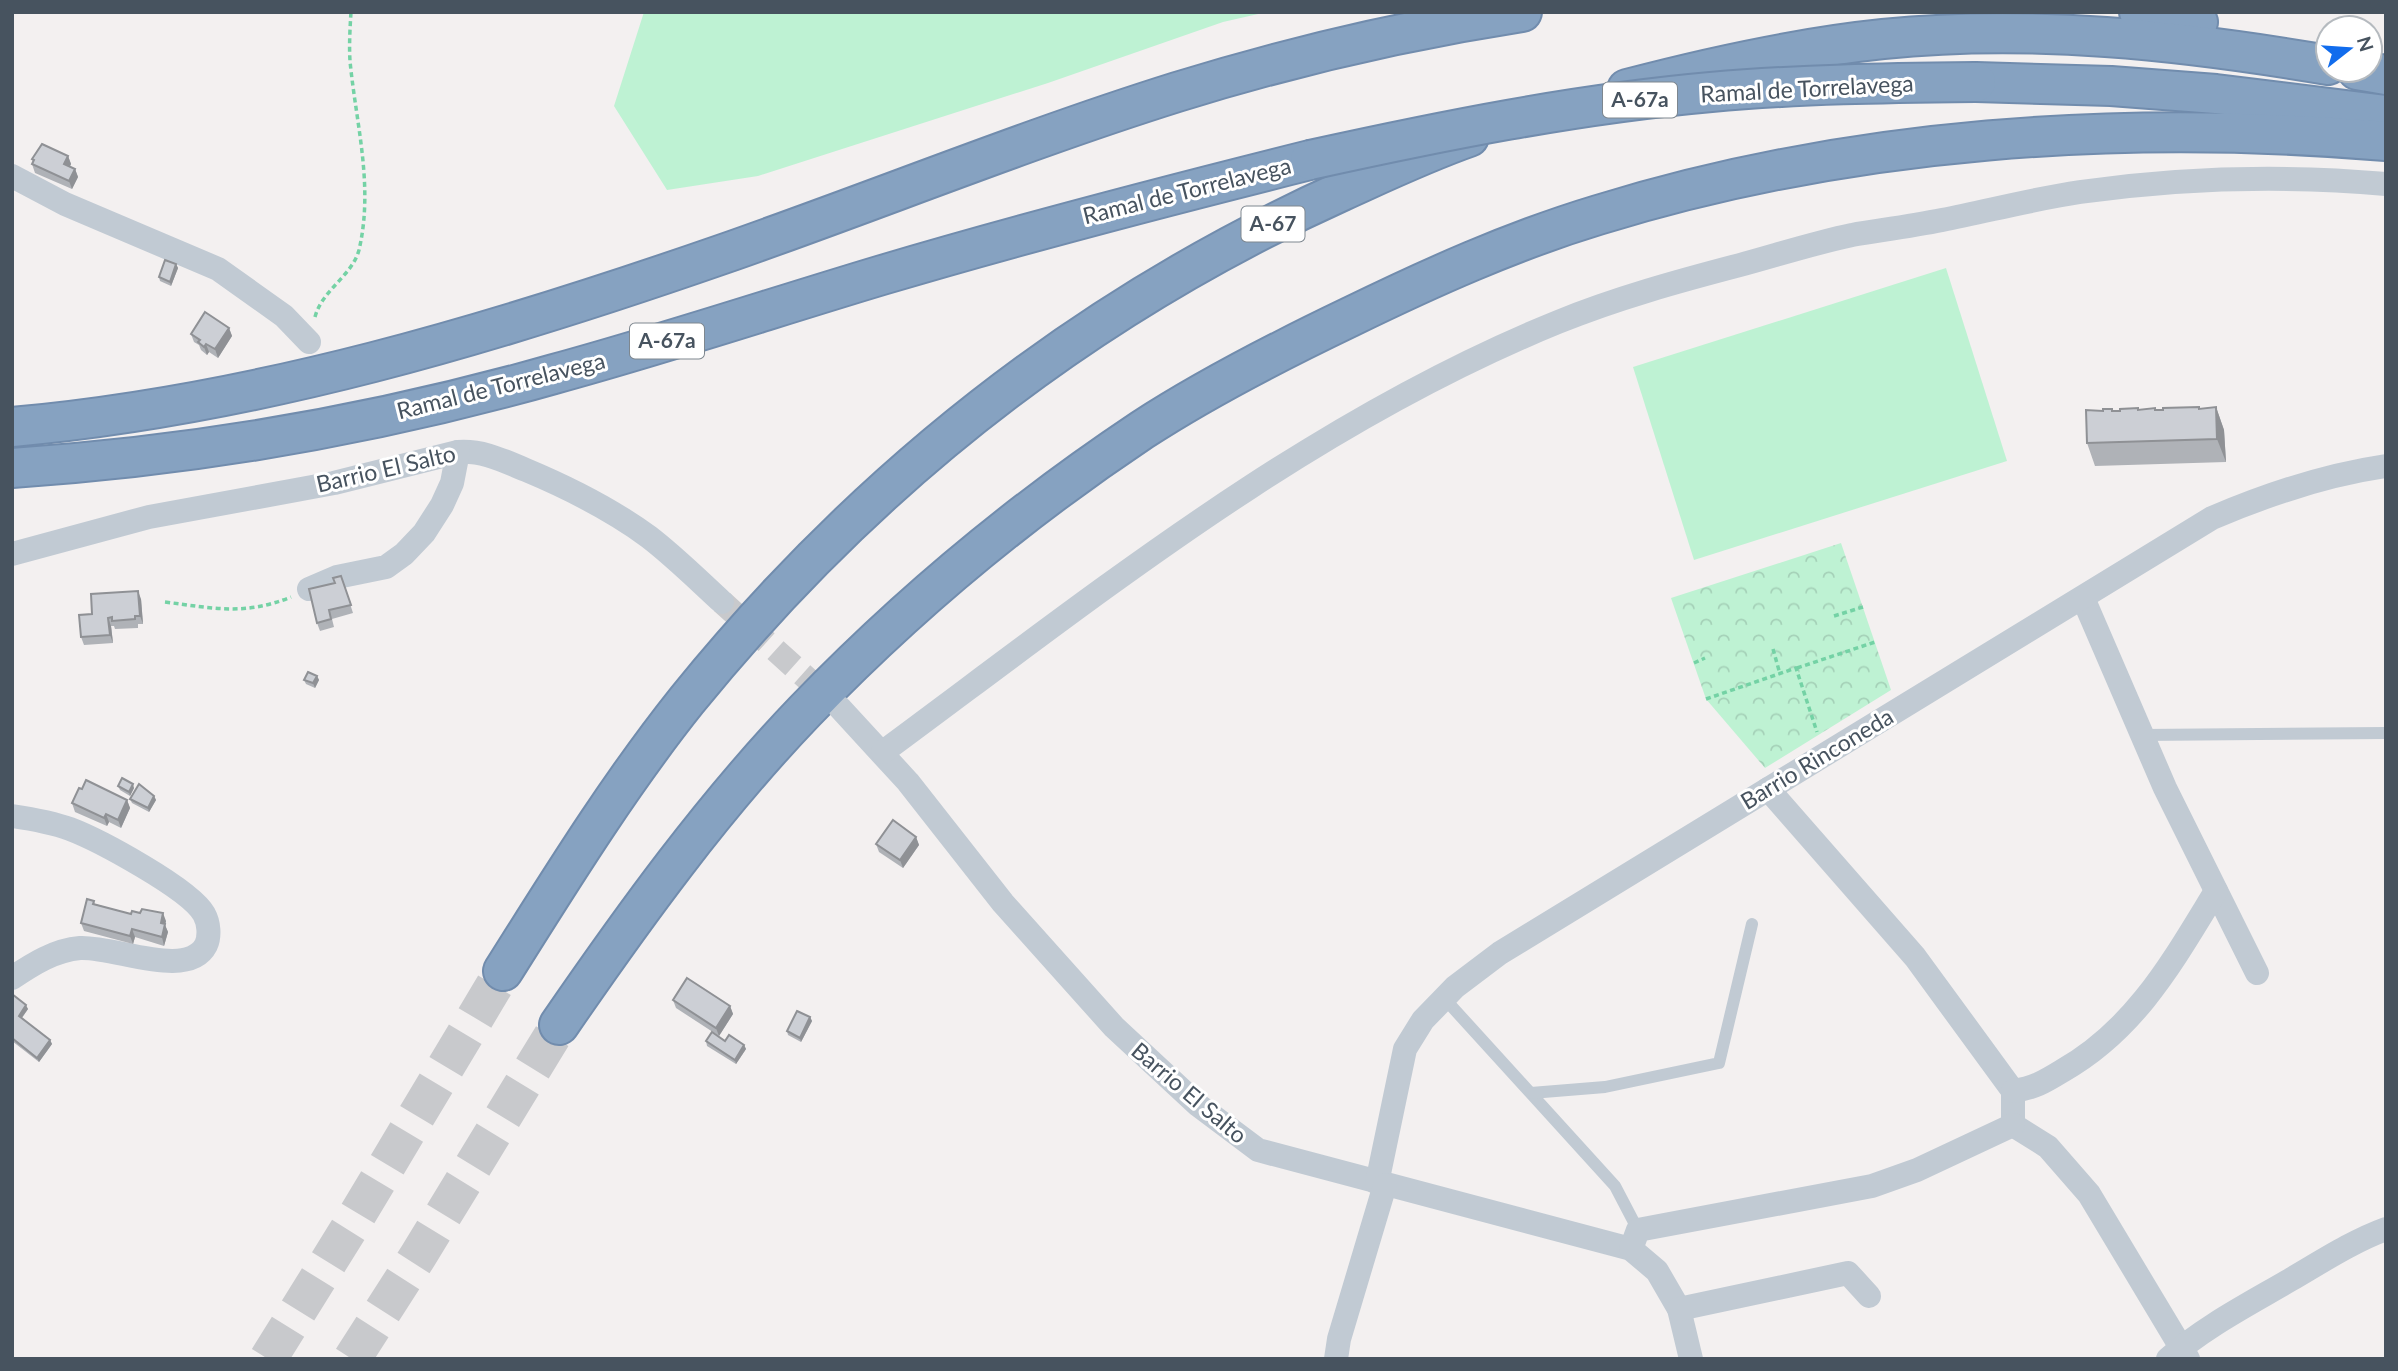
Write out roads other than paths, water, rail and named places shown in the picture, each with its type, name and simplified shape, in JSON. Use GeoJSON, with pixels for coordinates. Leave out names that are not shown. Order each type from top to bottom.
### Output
{"type":"FeatureCollection","features":[{"type":"Feature","properties":{"kind":"highway"},"geometry":{"type":"LineString","coordinates":[[12,427],[97,418],[178,405],[440,345],[537,316],[713,257],[1175,93],[1362,42],[1522,12]]}},
{"type":"Feature","properties":{"kind":"highway"},"geometry":{"type":"LineString","coordinates":[[2139,12],[2314,43]]}},
{"type":"Feature","properties":{"kind":"highway","name":"A-67"},"geometry":{"type":"LineString","coordinates":[[503,971],[569,866],[687,701],[763,613],[874,500],[984,405],[1066,345],[1136,300],[1231,245],[1312,205],[1457,141],[1569,104],[1670,78],[1829,46],[1924,36],[2020,33],[2114,37],[2204,46],[2314,63]]}},
{"type":"Feature","properties":{"kind":"highway","name":"Ramal de Torrelavega"},"geometry":{"type":"LineString","coordinates":[[12,468],[161,454],[362,421],[447,402],[554,374],[1046,228],[1310,160],[1487,123],[1643,99],[1778,87],[1976,82],[2111,86],[2216,93],[2386,115]]}},
{"type":"Feature","properties":{"kind":"highway"},"geometry":{"type":"LineString","coordinates":[[559,1025],[626,927],[690,843],[802,714],[910,609],[1013,522],[1146,428],[1272,356],[1396,294],[1480,257],[1603,213],[1741,179],[1863,156],[1999,139],[2073,135],[2249,135],[2386,141]]}},
{"type":"Feature","properties":{"kind":"street"},"geometry":{"type":"LineString","coordinates":[[12,176],[90,215],[218,269],[284,316],[309,342]]}},
{"type":"Feature","properties":{"kind":"street"},"geometry":{"type":"LineString","coordinates":[[883,752],[1149,555],[1280,467],[1434,379],[1561,320],[1693,277],[1837,239],[2056,196],[2222,181],[2281,179],[2386,184]]}},
{"type":"Feature","properties":{"kind":"street"},"geometry":{"type":"LineString","coordinates":[[309,589],[337,577],[386,567],[404,554],[424,533],[442,505],[452,483],[458,452]]}},
{"type":"Feature","properties":{"kind":"street","name":"Barrio El Salto"},"geometry":{"type":"LineString","coordinates":[[12,554],[149,517],[334,483],[458,452],[486,454],[547,479],[599,505],[649,537],[722,602]]}},
{"type":"Feature","properties":{"kind":"street","name":"Barrio Rinconeda"},"geometry":{"type":"LineString","coordinates":[[1336,1359],[1381,1184],[1405,1049],[1423,1020],[1455,987],[1500,953],[2212,518],[2251,501],[2327,477],[2386,466]]}},
{"type":"Feature","properties":{"kind":"street"},"geometry":{"type":"LineString","coordinates":[[2083,598],[2165,788],[2258,974]]}},
{"type":"Feature","properties":{"kind":"street","name":"Barrio El Salto"},"geometry":{"type":"LineString","coordinates":[[840,708],[883,752],[1003,903],[1104,1017],[1198,1105],[1258,1150],[1381,1184],[1635,1240],[1679,1309],[1691,1359]]}},
{"type":"Feature","properties":{"kind":"street"},"geometry":{"type":"LineString","coordinates":[[1768,789],[1914,957],[2013,1091],[2012,1125]]}},
{"type":"Feature","properties":{"kind":"street"},"geometry":{"type":"LineString","coordinates":[[12,817],[45,821],[103,845],[188,897],[204,914],[208,929],[207,943],[199,956],[185,961],[164,962],[101,949],[79,948],[55,954],[12,978]]}},
{"type":"Feature","properties":{"kind":"street"},"geometry":{"type":"LineString","coordinates":[[2013,1091],[2033,1088],[2088,1056],[2129,1020],[2165,975],[2216,891]]}},
{"type":"Feature","properties":{"kind":"street"},"geometry":{"type":"LineString","coordinates":[[1635,1240],[1872,1186],[1917,1170],[2012,1125]]}},
{"type":"Feature","properties":{"kind":"street"},"geometry":{"type":"LineString","coordinates":[[2012,1125],[2048,1147],[2089,1194],[2179,1355],[2321,1262],[2386,1229]]}},
{"type":"Feature","properties":{"kind":"street"},"geometry":{"type":"LineString","coordinates":[[1679,1309],[1848,1273],[1869,1296]]}},
{"type":"Feature","properties":{"kind":"lane"},"geometry":{"type":"LineString","coordinates":[[2142,734],[2386,733]]}},
{"type":"Feature","properties":{"kind":"lane"},"geometry":{"type":"LineString","coordinates":[[1531,1093],[1605,1087],[1719,1063],[1752,924]]}},
{"type":"Feature","properties":{"kind":"lane"},"geometry":{"type":"LineString","coordinates":[[1444,998],[1615,1186],[1635,1240]]}},
{"type":"Feature","properties":{"kind":"tunnel"},"geometry":{"type":"LineString","coordinates":[[722,602],[833,702]]}},
{"type":"Feature","properties":{"kind":"tunnel"},"geometry":{"type":"LineString","coordinates":[[268,1359],[503,971]]}},
{"type":"Feature","properties":{"kind":"tunnel"},"geometry":{"type":"LineString","coordinates":[[352,1359],[559,1025]]}}]}
